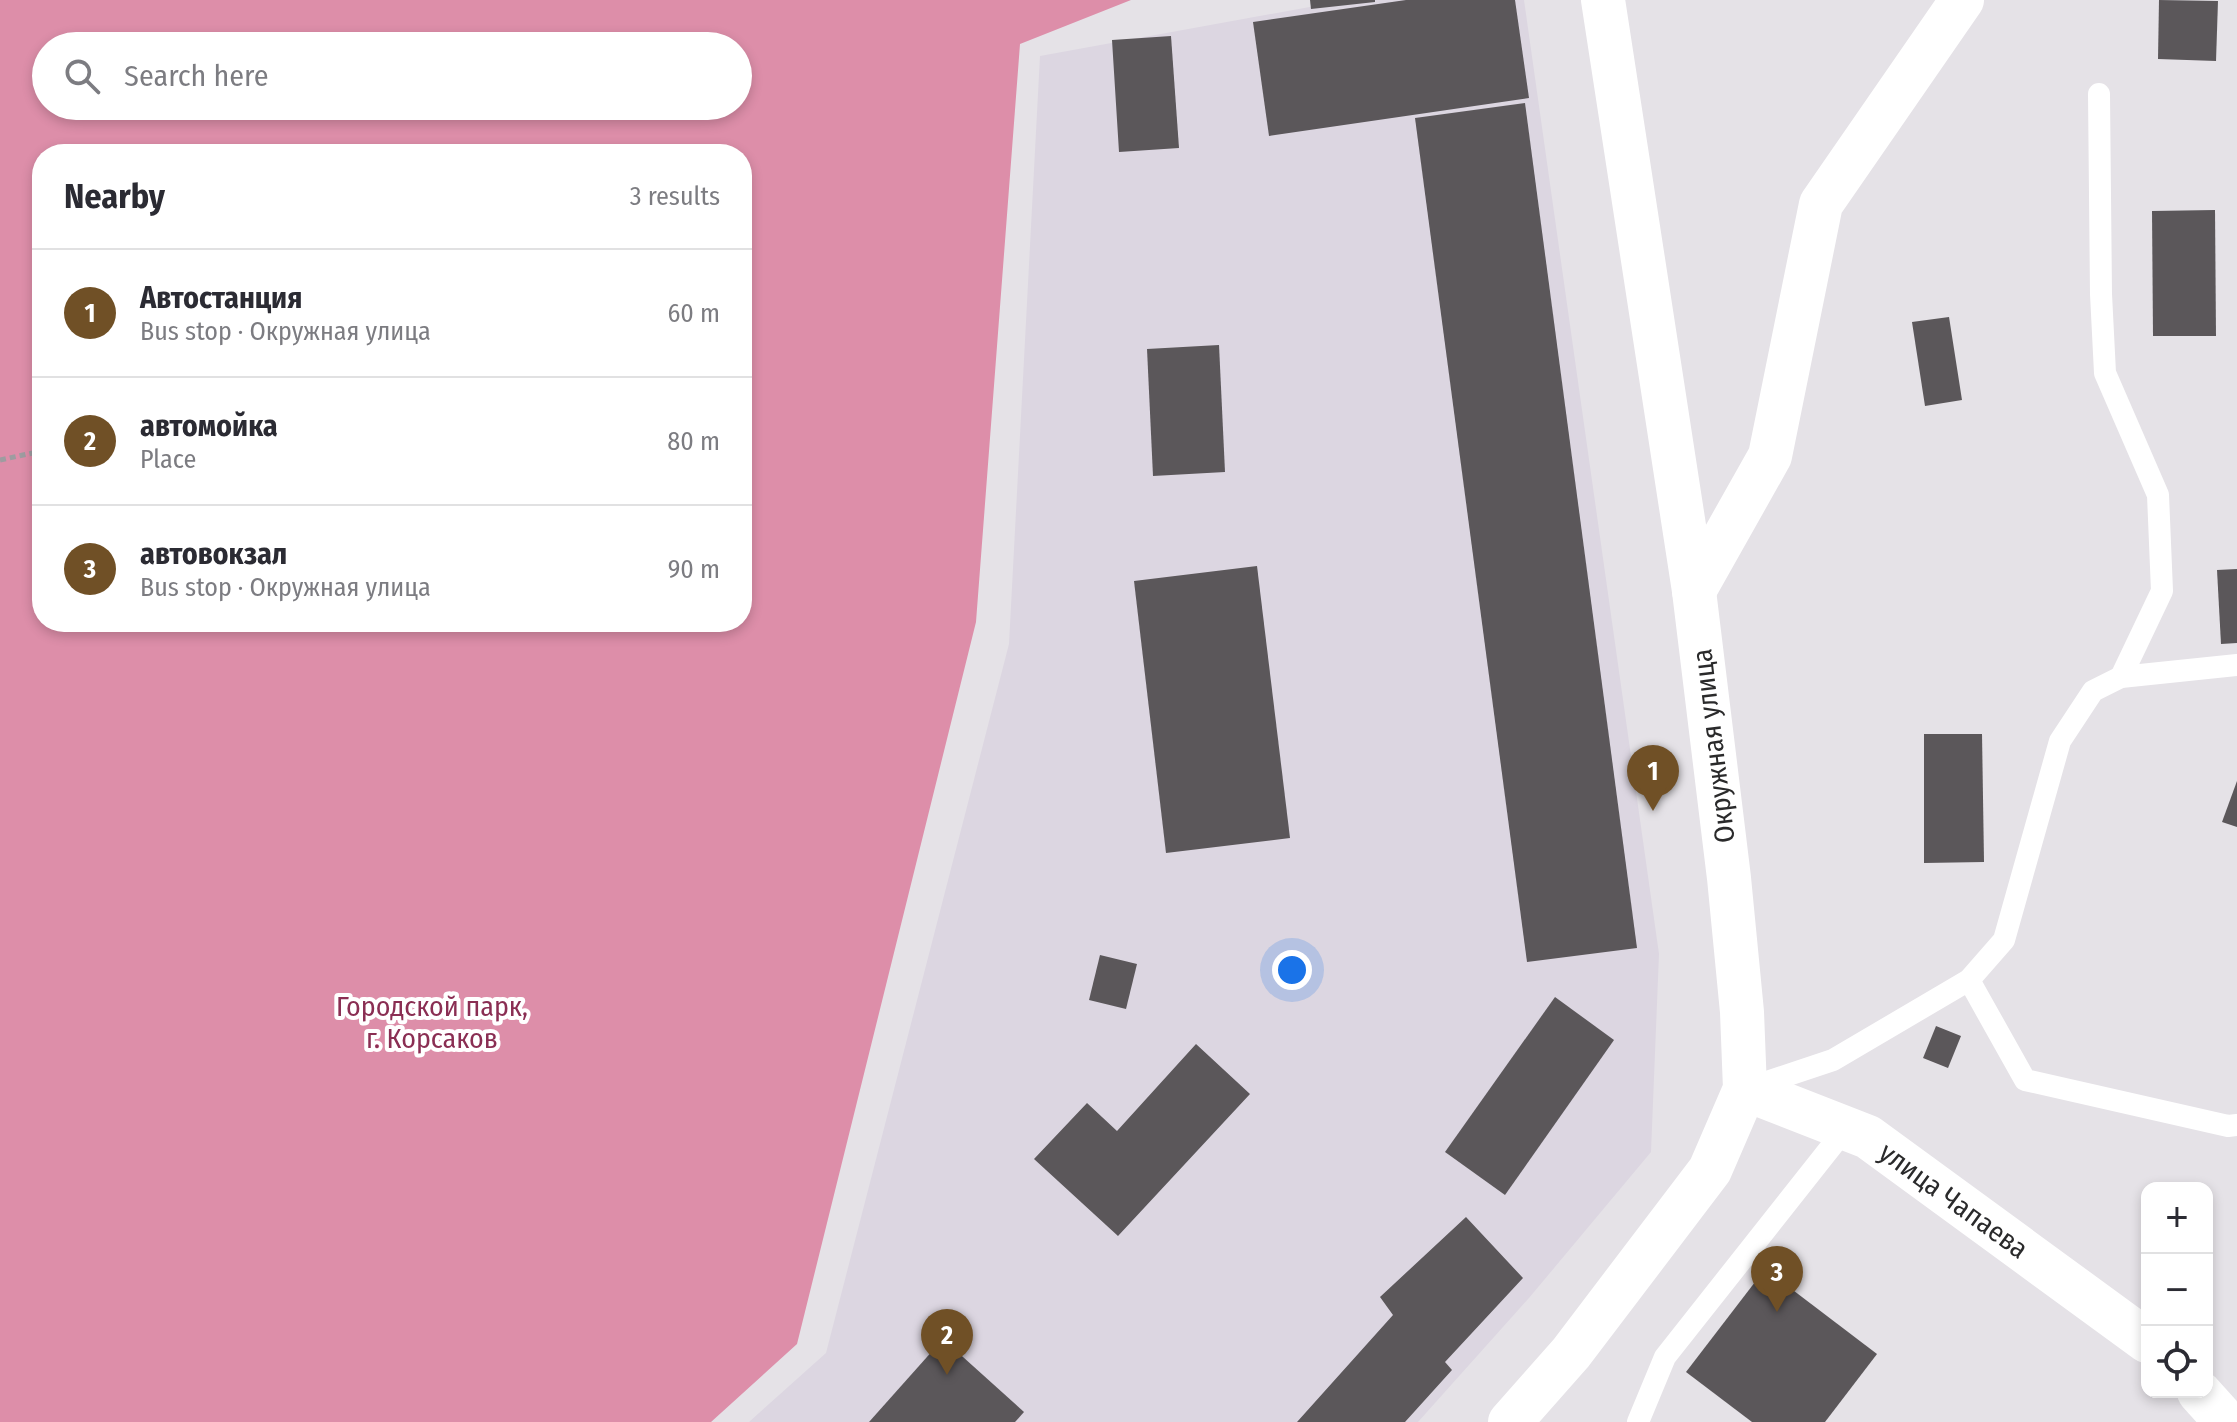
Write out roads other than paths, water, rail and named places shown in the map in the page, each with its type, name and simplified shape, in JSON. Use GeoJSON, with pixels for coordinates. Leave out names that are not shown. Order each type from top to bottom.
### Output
{"type":"FeatureCollection","features":[{"type":"Feature","properties":{"kind":"main road","name":"Окружная улица"},"geometry":{"type":"LineString","coordinates":[[1510,1422],[1571,1353],[1710,1170],[1745,1089],[1742,1012],[1729,878],[1694,591],[1603,0]]}},
{"type":"Feature","properties":{"kind":"main road"},"geometry":{"type":"LineString","coordinates":[[1694,591],[1770,456],[1821,204],[1962,0]]}},
{"type":"Feature","properties":{"kind":"main road","name":"улица Чапаева"},"geometry":{"type":"LineString","coordinates":[[1745,1089],[1868,1137],[2141,1337]]}},
{"type":"Feature","properties":{"kind":"main road"},"geometry":{"type":"LineString","coordinates":[[2204,1398],[2226,1422]]}},
{"type":"Feature","properties":{"kind":"lane"},"geometry":{"type":"LineString","coordinates":[[2099,94],[2105,373],[2158,495],[2161,559],[2162,591],[2121,677]]}},
{"type":"Feature","properties":{"kind":"lane"},"geometry":{"type":"LineString","coordinates":[[1745,1089],[1833,1060],[1969,980],[2004,940],[2060,741],[2093,691],[2121,677],[2237,665]]}},
{"type":"Feature","properties":{"kind":"lane"},"geometry":{"type":"LineString","coordinates":[[1969,980],[2025,1080],[2228,1126],[2237,1125]]}},
{"type":"Feature","properties":{"kind":"lane"},"geometry":{"type":"LineString","coordinates":[[1638,1422],[1665,1357],[1846,1128]]}},
{"type":"Feature","properties":{"kind":"place","name":"Автостанция"},"geometry":{"type":"Point","coordinates":[1653,811]}},
{"type":"Feature","properties":{"kind":"place","name":"автовокзал"},"geometry":{"type":"Point","coordinates":[1777,1312]}},
{"type":"Feature","properties":{"kind":"place","name":"автомойка"},"geometry":{"type":"Point","coordinates":[947,1375]}},
{"type":"Feature","properties":{"kind":"park label","name":"Городской парк, г. Корсаков"},"geometry":{"type":"Point","coordinates":[432,1022]}}]}
